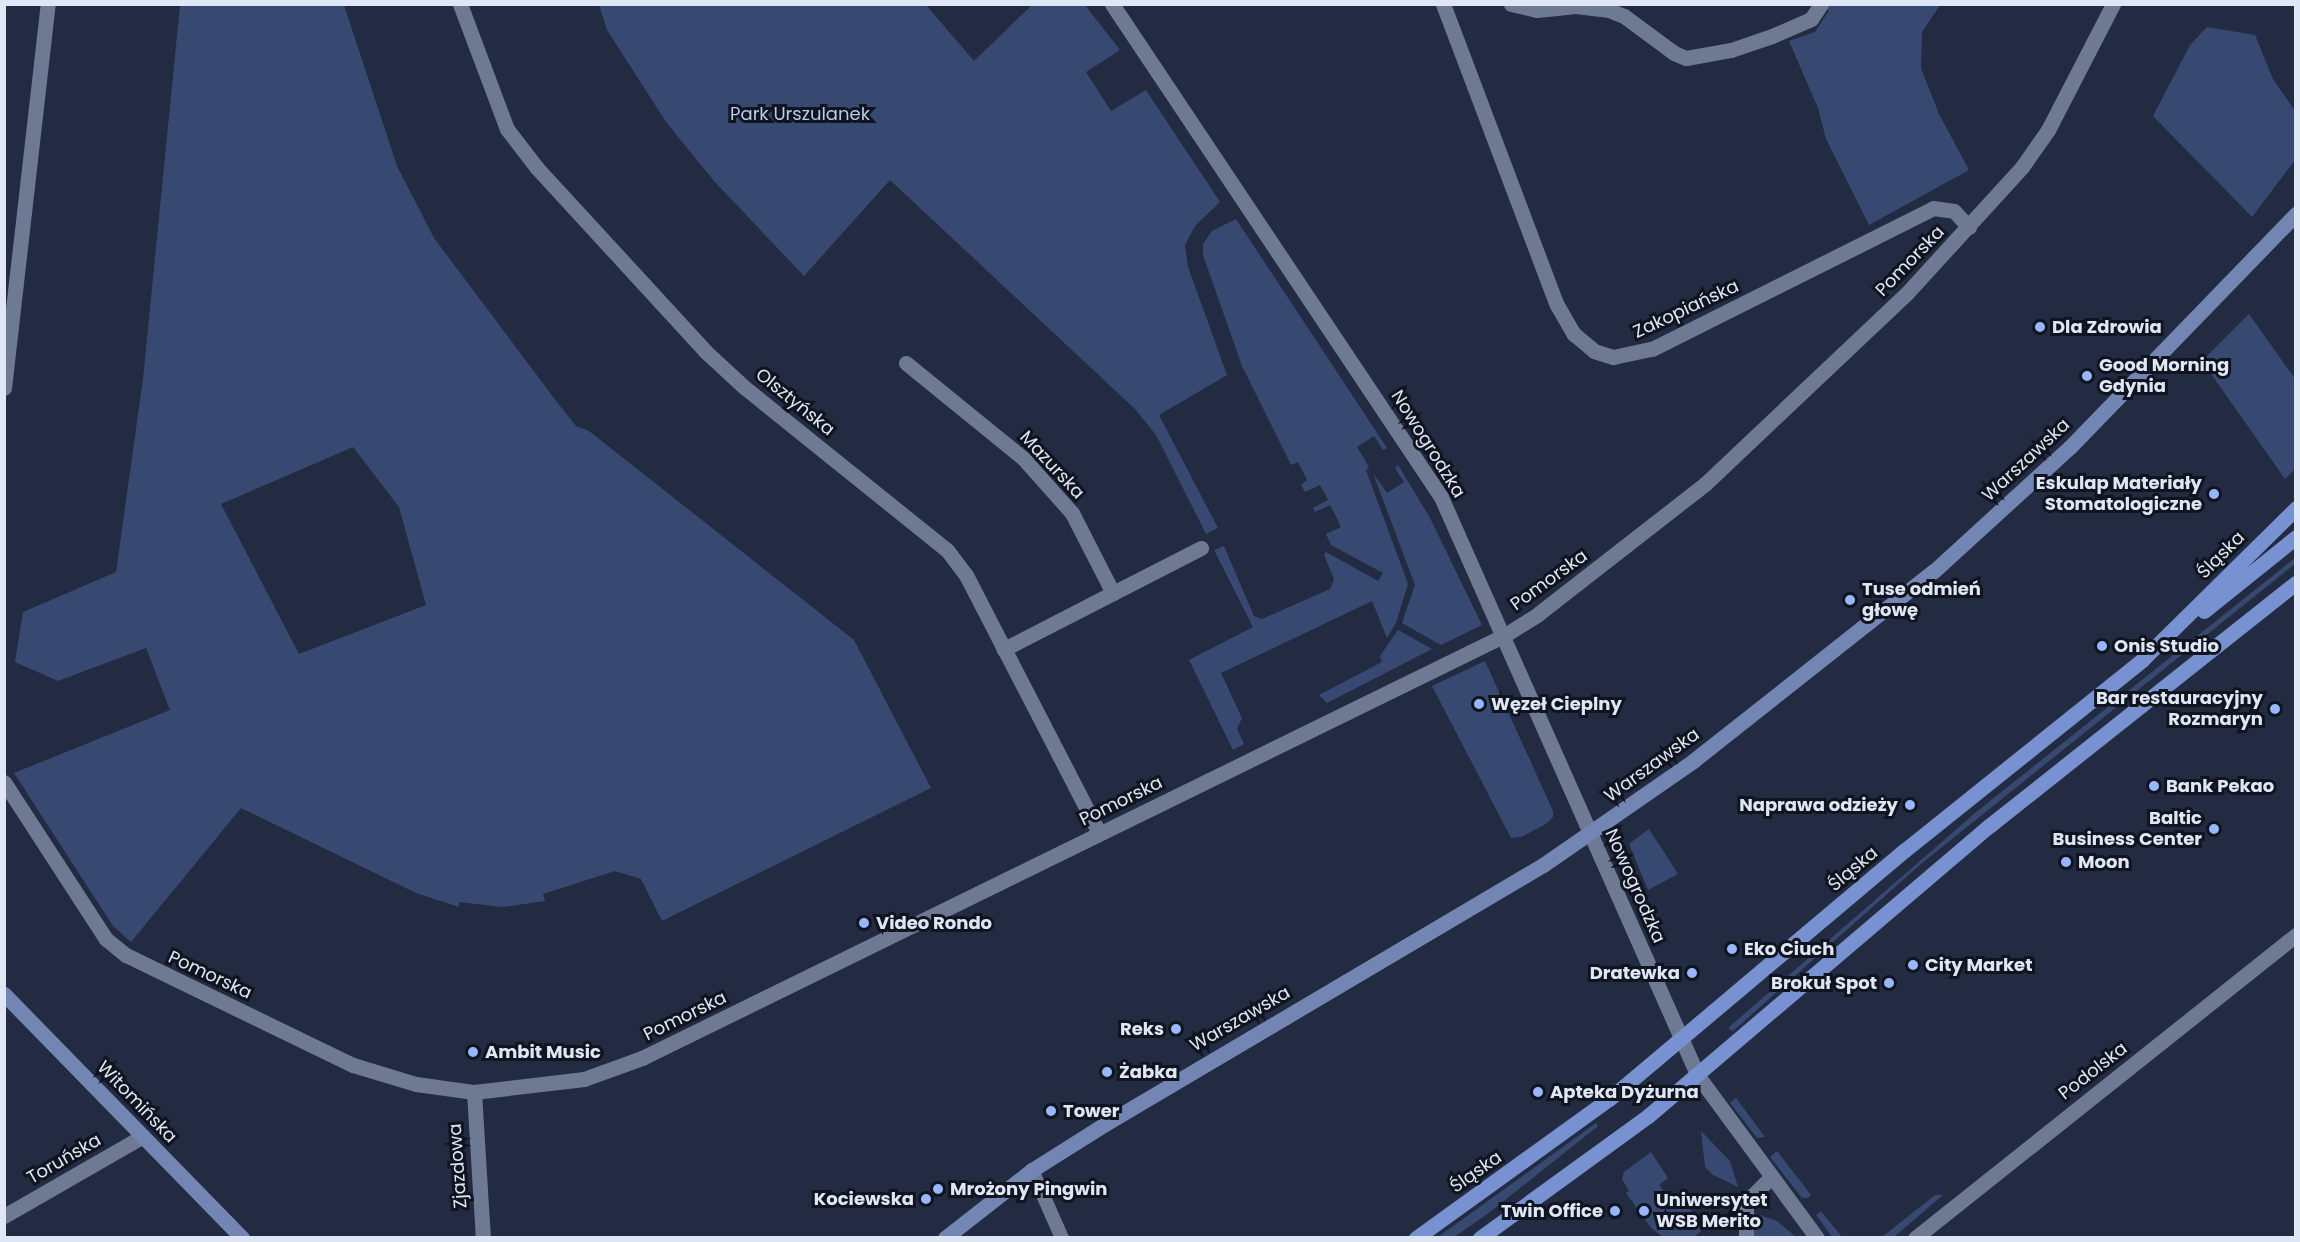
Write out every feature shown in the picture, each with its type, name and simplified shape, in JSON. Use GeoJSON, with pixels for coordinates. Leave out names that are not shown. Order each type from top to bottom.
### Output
{"type":"FeatureCollection","features":[{"type":"Feature","properties":{"kind":"main road","name":"Śląska"},"geometry":{"type":"LineString","coordinates":[[1416,1238],[1527,1161],[1680,1040],[1905,850],[2143,659],[2295,508]]}},
{"type":"Feature","properties":{"kind":"main road"},"geometry":{"type":"LineString","coordinates":[[2143,659],[2295,537]]}},
{"type":"Feature","properties":{"kind":"main road"},"geometry":{"type":"LineString","coordinates":[[1480,1238],[1698,1076],[1989,826],[2295,583]]}},
{"type":"Feature","properties":{"kind":"street"},"geometry":{"type":"LineString","coordinates":[[4,388],[48,4]]}},
{"type":"Feature","properties":{"kind":"street","name":"Olsztyńska"},"geometry":{"type":"LineString","coordinates":[[460,4],[507,129],[522,152],[705,351],[947,550],[966,575],[1100,833]]}},
{"type":"Feature","properties":{"kind":"street","name":"Nowogrodzka"},"geometry":{"type":"LineString","coordinates":[[1112,4],[1441,497],[1505,635],[1680,1040],[1698,1076]]}},
{"type":"Feature","properties":{"kind":"street","name":"Zakopiańska"},"geometry":{"type":"LineString","coordinates":[[1443,4],[1557,304],[1574,334],[1594,351],[1613,357],[1652,350],[1933,208],[1954,211],[1969,226]]}},
{"type":"Feature","properties":{"kind":"street"},"geometry":{"type":"LineString","coordinates":[[1511,4],[1537,10],[1576,6],[1609,10],[1624,16],[1674,53],[1686,58],[1721,53],[1772,36],[1811,19],[1821,4]]}},
{"type":"Feature","properties":{"kind":"street","name":"Pomorska"},"geometry":{"type":"LineString","coordinates":[[4,782],[106,939],[126,955],[353,1065],[416,1084],[474,1092],[584,1079],[642,1058],[1505,635],[1627,547],[1710,479],[1907,293],[2022,168],[2048,130],[2113,4]]}},
{"type":"Feature","properties":{"kind":"street","name":"Warszawska"},"geometry":{"type":"LineString","coordinates":[[945,1238],[1032,1170],[1178,1077],[1543,865],[1702,754],[1934,571],[2070,447],[2295,214]]}},
{"type":"Feature","properties":{"kind":"street","name":"Mazurska"},"geometry":{"type":"LineString","coordinates":[[906,363],[1023,458],[1072,513],[1113,593]]}},
{"type":"Feature","properties":{"kind":"street"},"geometry":{"type":"LineString","coordinates":[[1004,649],[1201,548]]}},
{"type":"Feature","properties":{"kind":"street","name":"Podolska"},"geometry":{"type":"LineString","coordinates":[[1915,1238],[2295,935]]}},
{"type":"Feature","properties":{"kind":"street","name":"Witomińska"},"geometry":{"type":"LineString","coordinates":[[4,994],[242,1238]]}},
{"type":"Feature","properties":{"kind":"street"},"geometry":{"type":"LineString","coordinates":[[1698,1076],[1817,1238]]}},
{"type":"Feature","properties":{"kind":"street","name":"Zjazdowa"},"geometry":{"type":"LineString","coordinates":[[474,1092],[483,1238]]}},
{"type":"Feature","properties":{"kind":"street","name":"Toruńska"},"geometry":{"type":"LineString","coordinates":[[4,1216],[142,1136]]}},
{"type":"Feature","properties":{"kind":"street"},"geometry":{"type":"LineString","coordinates":[[1746,1238],[1746,1202],[1771,1177]]}},
{"type":"Feature","properties":{"kind":"lane"},"geometry":{"type":"LineString","coordinates":[[1032,1170],[1062,1238]]}},
{"type":"Feature","properties":{"kind":"green space"},"geometry":{"type":"Polygon","coordinates":[[[180,5],[344,5],[397,166],[434,238],[576,426],[589,431],[854,640],[931,788],[662,921],[641,879],[615,871],[543,894],[545,901],[502,907],[459,902],[459,907],[416,893],[241,808],[131,942],[113,926],[14,773],[170,710],[146,648],[58,681],[15,662],[23,612],[116,572],[143,379],[180,5]],[[353,447],[221,504],[299,654],[426,605],[399,507],[353,447]]]}},
{"type":"Feature","properties":{"kind":"green space","name":"Park Urszulanek"},"geometry":{"type":"Polygon","coordinates":[[[599,5],[926,5],[974,61],[1032,5],[1085,5],[1120,50],[1086,72],[1111,111],[1146,90],[1220,202],[1195,226],[1185,245],[1188,267],[1227,375],[1159,415],[1218,528],[1206,534],[1156,435],[1135,409],[890,180],[804,276],[714,181],[666,122],[607,30],[599,5]]]}},
{"type":"Feature","properties":{"kind":"green space"},"geometry":{"type":"Polygon","coordinates":[[[1828,5],[1940,5],[1922,32],[1921,68],[1939,114],[1969,170],[1869,225],[1826,139],[1818,108],[1789,41],[1815,32],[1828,12],[1828,5]]]}},
{"type":"Feature","properties":{"kind":"green space"},"geometry":{"type":"Polygon","coordinates":[[[2207,27],[2255,35],[2273,79],[2295,111],[2295,160],[2252,217],[2153,116],[2190,45],[2207,27]]]}},
{"type":"Feature","properties":{"kind":"green space"},"geometry":{"type":"Polygon","coordinates":[[[1236,219],[1387,448],[1383,450],[1374,436],[1357,447],[1369,467],[1366,470],[1408,584],[1396,623],[1387,638],[1372,601],[1221,673],[1242,718],[1237,729],[1244,744],[1233,750],[1189,660],[1253,627],[1214,550],[1224,546],[1254,616],[1262,619],[1330,589],[1334,579],[1324,555],[1326,552],[1378,581],[1383,573],[1331,545],[1326,534],[1341,527],[1334,512],[1330,505],[1315,512],[1313,508],[1328,500],[1320,485],[1305,492],[1301,485],[1307,480],[1298,462],[1291,465],[1242,366],[1203,255],[1203,244],[1212,231],[1236,219]]]}},
{"type":"Feature","properties":{"kind":"green space"},"geometry":{"type":"Polygon","coordinates":[[[2249,314],[2295,379],[2295,469],[2285,479],[2202,361],[2249,314]]]}},
{"type":"Feature","properties":{"kind":"green space"},"geometry":{"type":"Polygon","coordinates":[[[1398,465],[1429,516],[1482,625],[1441,645],[1402,623],[1415,585],[1373,473],[1387,493],[1404,482],[1395,468],[1398,465]]]}},
{"type":"Feature","properties":{"kind":"green space"},"geometry":{"type":"Polygon","coordinates":[[[2295,558],[2295,564],[1922,863],[1733,1031],[1728,1028],[1975,813],[2295,558]]]}},
{"type":"Feature","properties":{"kind":"green space"},"geometry":{"type":"Polygon","coordinates":[[[1398,630],[1432,649],[1327,703],[1319,695],[1382,662],[1380,656],[1398,630]]]}},
{"type":"Feature","properties":{"kind":"green space"},"geometry":{"type":"Polygon","coordinates":[[[1485,661],[1553,811],[1553,817],[1546,824],[1521,837],[1511,838],[1432,686],[1485,661]]]}},
{"type":"Feature","properties":{"kind":"green space"},"geometry":{"type":"Polygon","coordinates":[[[1649,829],[1678,874],[1648,890],[1629,844],[1649,829]]]}},
{"type":"Feature","properties":{"kind":"green space"},"geometry":{"type":"Polygon","coordinates":[[[1736,1098],[1765,1137],[1757,1138],[1730,1103],[1736,1098]]]}},
{"type":"Feature","properties":{"kind":"green space"},"geometry":{"type":"Polygon","coordinates":[[[1596,1123],[1598,1126],[1490,1212],[1454,1237],[1438,1237],[1596,1123]]]}},
{"type":"Feature","properties":{"kind":"green space"},"geometry":{"type":"Polygon","coordinates":[[[1701,1131],[1730,1161],[1738,1187],[1713,1175],[1705,1167],[1701,1131]]]}},
{"type":"Feature","properties":{"kind":"green space"},"geometry":{"type":"Polygon","coordinates":[[[1777,1151],[1811,1195],[1808,1198],[1802,1198],[1770,1157],[1777,1151]]]}},
{"type":"Feature","properties":{"kind":"green space"},"geometry":{"type":"Polygon","coordinates":[[[1651,1152],[1668,1178],[1659,1185],[1670,1200],[1680,1194],[1703,1229],[1694,1237],[1663,1237],[1651,1228],[1626,1193],[1629,1191],[1622,1179],[1624,1172],[1651,1152]]]}},
{"type":"Feature","properties":{"kind":"green space"},"geometry":{"type":"Polygon","coordinates":[[[1935,1195],[1943,1195],[1894,1237],[1882,1237],[1935,1195]]]}},
{"type":"Feature","properties":{"kind":"green space"},"geometry":{"type":"Polygon","coordinates":[[[1821,1211],[1842,1237],[1832,1237],[1816,1215],[1821,1211]]]}},
{"type":"Feature","properties":{"kind":"green space"},"geometry":{"type":"Polygon","coordinates":[[[1754,1213],[1777,1221],[1796,1237],[1753,1237],[1754,1213]]]}},
{"type":"Feature","properties":{"kind":"place","name":"Dla Zdrowia"},"geometry":{"type":"Point","coordinates":[2040,327]}},
{"type":"Feature","properties":{"kind":"place","name":"Good Morning Gdynia"},"geometry":{"type":"Point","coordinates":[2087,376]}},
{"type":"Feature","properties":{"kind":"place","name":"Eskulap Materiały Stomatologiczne"},"geometry":{"type":"Point","coordinates":[2214,494]}},
{"type":"Feature","properties":{"kind":"place","name":"Tuse odmień głowę"},"geometry":{"type":"Point","coordinates":[1850,600]}},
{"type":"Feature","properties":{"kind":"place","name":"Onis Studio"},"geometry":{"type":"Point","coordinates":[2102,646]}},
{"type":"Feature","properties":{"kind":"place","name":"Węzeł Cieplny"},"geometry":{"type":"Point","coordinates":[1479,704]}},
{"type":"Feature","properties":{"kind":"place","name":"Bar restauracyjny Rozmaryn"},"geometry":{"type":"Point","coordinates":[2275,709]}},
{"type":"Feature","properties":{"kind":"place","name":"Bank Pekao"},"geometry":{"type":"Point","coordinates":[2154,786]}},
{"type":"Feature","properties":{"kind":"place","name":"Naprawa odzieży"},"geometry":{"type":"Point","coordinates":[1910,805]}},
{"type":"Feature","properties":{"kind":"place","name":"Baltic Business Center"},"geometry":{"type":"Point","coordinates":[2214,829]}},
{"type":"Feature","properties":{"kind":"place","name":"Moon"},"geometry":{"type":"Point","coordinates":[2066,862]}},
{"type":"Feature","properties":{"kind":"place","name":"Video Rondo"},"geometry":{"type":"Point","coordinates":[864,923]}},
{"type":"Feature","properties":{"kind":"place","name":"Eko Ciuch"},"geometry":{"type":"Point","coordinates":[1732,949]}},
{"type":"Feature","properties":{"kind":"place","name":"City Market"},"geometry":{"type":"Point","coordinates":[1913,965]}},
{"type":"Feature","properties":{"kind":"place","name":"Dratewka"},"geometry":{"type":"Point","coordinates":[1692,973]}},
{"type":"Feature","properties":{"kind":"place","name":"Brokuł Spot"},"geometry":{"type":"Point","coordinates":[1889,983]}},
{"type":"Feature","properties":{"kind":"place","name":"Reks"},"geometry":{"type":"Point","coordinates":[1176,1029]}},
{"type":"Feature","properties":{"kind":"place","name":"Ambit Music"},"geometry":{"type":"Point","coordinates":[473,1052]}},
{"type":"Feature","properties":{"kind":"place","name":"Żabka"},"geometry":{"type":"Point","coordinates":[1107,1072]}},
{"type":"Feature","properties":{"kind":"place","name":"Apteka Dyżurna"},"geometry":{"type":"Point","coordinates":[1538,1092]}},
{"type":"Feature","properties":{"kind":"place","name":"Tower"},"geometry":{"type":"Point","coordinates":[1051,1111]}},
{"type":"Feature","properties":{"kind":"place","name":"Mrożony Pingwin"},"geometry":{"type":"Point","coordinates":[938,1189]}},
{"type":"Feature","properties":{"kind":"place","name":"Kociewska"},"geometry":{"type":"Point","coordinates":[926,1199]}},
{"type":"Feature","properties":{"kind":"place","name":"Twin Office"},"geometry":{"type":"Point","coordinates":[1615,1211]}},
{"type":"Feature","properties":{"kind":"place","name":"Uniwersytet WSB Merito"},"geometry":{"type":"Point","coordinates":[1644,1211]}}]}
